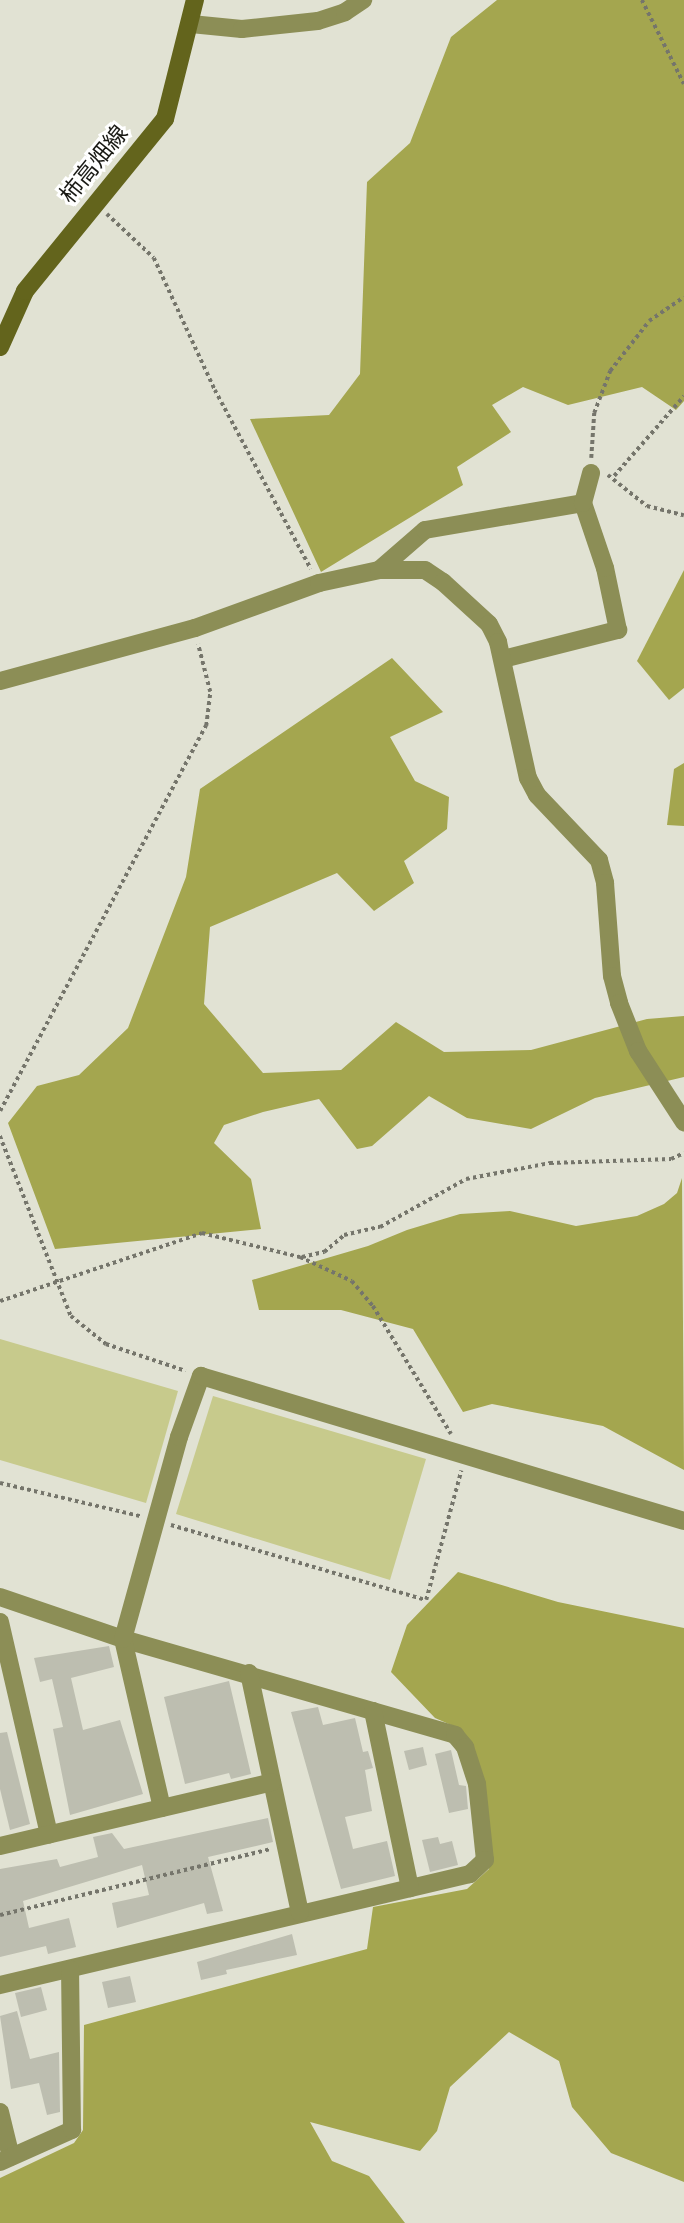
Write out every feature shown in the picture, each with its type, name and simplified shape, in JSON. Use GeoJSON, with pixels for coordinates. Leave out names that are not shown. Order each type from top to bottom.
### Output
{"type":"FeatureCollection","features":[{"type":"Feature","properties":{"kind":"main road","name":"柿高畑線"},"geometry":{"type":"LineString","coordinates":[[0,347],[24,291],[98,205],[165,119],[195,0]]}},
{"type":"Feature","properties":{"kind":"street"},"geometry":{"type":"LineString","coordinates":[[191,24],[242,29],[318,21],[345,12],[363,0]]}},
{"type":"Feature","properties":{"kind":"street"},"geometry":{"type":"LineString","coordinates":[[503,659],[618,630],[605,568],[583,503],[591,472]]}},
{"type":"Feature","properties":{"kind":"street"},"geometry":{"type":"LineString","coordinates":[[379,570],[425,530],[583,503]]}},
{"type":"Feature","properties":{"kind":"street"},"geometry":{"type":"LineString","coordinates":[[0,681],[195,628],[319,583],[379,570],[425,570],[443,582],[489,624],[503,659],[528,778],[537,795],[599,860],[605,883],[612,976],[619,1003],[638,1051],[684,1122]]}},
{"type":"Feature","properties":{"kind":"street"},"geometry":{"type":"LineString","coordinates":[[162,1808],[123,1639],[156,1520],[201,1376],[684,1521]]}},
{"type":"Feature","properties":{"kind":"street"},"geometry":{"type":"LineString","coordinates":[[0,1597],[123,1639],[250,1673],[455,1735],[468,1754],[477,1784],[485,1860],[470,1874],[0,1985]]}},
{"type":"Feature","properties":{"kind":"street"},"geometry":{"type":"LineString","coordinates":[[0,1622],[49,1834]]}},
{"type":"Feature","properties":{"kind":"street"},"geometry":{"type":"LineString","coordinates":[[250,1673],[300,1913]]}},
{"type":"Feature","properties":{"kind":"street"},"geometry":{"type":"LineString","coordinates":[[373,1711],[410,1888]]}},
{"type":"Feature","properties":{"kind":"street"},"geometry":{"type":"LineString","coordinates":[[0,1846],[272,1782]]}},
{"type":"Feature","properties":{"kind":"street"},"geometry":{"type":"LineString","coordinates":[[0,2112],[6,2159],[72,2130],[71,1969]]}},
{"type":"Feature","properties":{"kind":"path"},"geometry":{"type":"LineString","coordinates":[[642,0],[684,84]]}},
{"type":"Feature","properties":{"kind":"path"},"geometry":{"type":"LineString","coordinates":[[98,205],[154,258],[215,390],[319,583]]}},
{"type":"Feature","properties":{"kind":"path"},"geometry":{"type":"LineString","coordinates":[[684,297],[649,321],[610,371],[594,413],[591,472],[614,476],[647,506],[684,514]]}},
{"type":"Feature","properties":{"kind":"path"},"geometry":{"type":"LineString","coordinates":[[614,476],[684,396]]}},
{"type":"Feature","properties":{"kind":"path"},"geometry":{"type":"LineString","coordinates":[[0,1111],[206,726],[210,692],[195,628]]}},
{"type":"Feature","properties":{"kind":"path"},"geometry":{"type":"LineString","coordinates":[[0,1136],[71,1316],[83,1329],[106,1344],[201,1376]]}},
{"type":"Feature","properties":{"kind":"path"},"geometry":{"type":"LineString","coordinates":[[300,1257],[324,1252],[344,1234],[380,1227],[466,1179],[550,1163],[671,1159],[684,1153]]}},
{"type":"Feature","properties":{"kind":"path"},"geometry":{"type":"LineString","coordinates":[[0,1301],[202,1233],[300,1257],[352,1281],[465,1455],[426,1600],[156,1520],[0,1483]]}},
{"type":"Feature","properties":{"kind":"path"},"geometry":{"type":"LineString","coordinates":[[0,1915],[286,1846]]}},
{"type":"Feature","properties":{"kind":"green space"},"geometry":{"type":"Polygon","coordinates":[[[0,1339],[178,1391],[146,1503],[0,1460],[0,1339]]]}},
{"type":"Feature","properties":{"kind":"green space"},"geometry":{"type":"Polygon","coordinates":[[[213,1396],[426,1459],[390,1580],[176,1514],[213,1396]]]}},
{"type":"Feature","properties":{"kind":"shaded area"},"geometry":{"type":"Polygon","coordinates":[[[497,0],[684,0],[684,401],[676,410],[642,387],[568,405],[523,387],[492,405],[511,432],[457,467],[463,485],[321,572],[250,419],[329,415],[360,374],[367,182],[410,143],[451,37],[497,0]]]}},
{"type":"Feature","properties":{"kind":"shaded area"},"geometry":{"type":"Polygon","coordinates":[[[684,570],[684,688],[669,700],[637,661],[684,570]]]}},
{"type":"Feature","properties":{"kind":"shaded area"},"geometry":{"type":"Polygon","coordinates":[[[392,658],[443,712],[390,737],[415,781],[449,797],[447,829],[404,861],[414,883],[374,911],[337,873],[210,927],[204,1004],[263,1073],[341,1070],[396,1022],[444,1052],[531,1050],[647,1019],[684,1016],[684,1077],[595,1098],[531,1129],[467,1118],[429,1096],[372,1146],[357,1149],[319,1099],[263,1112],[224,1125],[214,1143],[251,1179],[261,1229],[55,1249],[8,1123],[37,1086],[79,1075],[128,1028],[186,877],[200,789],[392,658]]]}},
{"type":"Feature","properties":{"kind":"shaded area"},"geometry":{"type":"Polygon","coordinates":[[[684,763],[684,826],[667,825],[674,769],[684,763]]]}},
{"type":"Feature","properties":{"kind":"shaded area"},"geometry":{"type":"Polygon","coordinates":[[[682,1178],[684,1470],[603,1426],[492,1404],[463,1412],[413,1329],[341,1310],[259,1310],[252,1280],[368,1246],[407,1230],[460,1214],[510,1211],[576,1226],[637,1216],[664,1204],[677,1193],[682,1178]]]}},
{"type":"Feature","properties":{"kind":"shaded area"},"geometry":{"type":"Polygon","coordinates":[[[458,1572],[558,1602],[684,1628],[684,2182],[611,2153],[572,2107],[559,2061],[509,2032],[450,2087],[437,2131],[420,2151],[310,2122],[332,2161],[369,2176],[405,2223],[0,2223],[0,2178],[74,2143],[83,2130],[84,2025],[367,1949],[373,1907],[467,1889],[489,1869],[491,1848],[458,1728],[435,1718],[391,1672],[407,1625],[458,1572]]]}},
{"type":"Feature","properties":{"kind":"building"},"geometry":{"type":"Polygon","coordinates":[[[109,1646],[114,1667],[71,1678],[83,1730],[120,1720],[143,1794],[70,1815],[53,1729],[63,1727],[52,1679],[40,1682],[34,1658],[109,1646]]]}},
{"type":"Feature","properties":{"kind":"building"},"geometry":{"type":"Polygon","coordinates":[[[229,1681],[251,1774],[231,1779],[229,1773],[185,1784],[164,1697],[229,1681]]]}},
{"type":"Feature","properties":{"kind":"building"},"geometry":{"type":"Polygon","coordinates":[[[318,1707],[323,1725],[355,1718],[363,1752],[368,1751],[373,1768],[365,1770],[372,1811],[345,1817],[353,1849],[387,1841],[395,1876],[341,1889],[291,1712],[318,1707]]]}},
{"type":"Feature","properties":{"kind":"building"},"geometry":{"type":"Polygon","coordinates":[[[7,1732],[30,1824],[10,1830],[0,1789],[0,1733],[7,1732]]]}},
{"type":"Feature","properties":{"kind":"building"},"geometry":{"type":"Polygon","coordinates":[[[423,1747],[427,1765],[409,1770],[404,1751],[423,1747]]]}},
{"type":"Feature","properties":{"kind":"building"},"geometry":{"type":"Polygon","coordinates":[[[451,1750],[459,1785],[466,1786],[468,1809],[449,1813],[435,1754],[451,1750]]]}},
{"type":"Feature","properties":{"kind":"building"},"geometry":{"type":"Polygon","coordinates":[[[268,1818],[273,1842],[208,1857],[223,1911],[207,1914],[204,1903],[117,1928],[112,1903],[149,1895],[142,1865],[23,1901],[29,1928],[69,1918],[76,1947],[48,1954],[46,1946],[0,1957],[0,1869],[57,1859],[60,1867],[98,1857],[93,1837],[112,1833],[124,1849],[268,1818]]]}},
{"type":"Feature","properties":{"kind":"building"},"geometry":{"type":"Polygon","coordinates":[[[438,1837],[440,1844],[452,1841],[458,1865],[430,1872],[422,1840],[438,1837]]]}},
{"type":"Feature","properties":{"kind":"building"},"geometry":{"type":"Polygon","coordinates":[[[292,1934],[297,1955],[226,1970],[227,1974],[201,1980],[197,1962],[292,1934]]]}},
{"type":"Feature","properties":{"kind":"building"},"geometry":{"type":"Polygon","coordinates":[[[130,1976],[136,2002],[108,2008],[102,1982],[130,1976]]]}},
{"type":"Feature","properties":{"kind":"building"},"geometry":{"type":"Polygon","coordinates":[[[41,1987],[47,2010],[21,2017],[15,1993],[41,1987]]]}},
{"type":"Feature","properties":{"kind":"building"},"geometry":{"type":"Polygon","coordinates":[[[17,2011],[30,2059],[59,2052],[60,2112],[47,2115],[39,2083],[11,2089],[0,2016],[17,2011]]]}}]}
